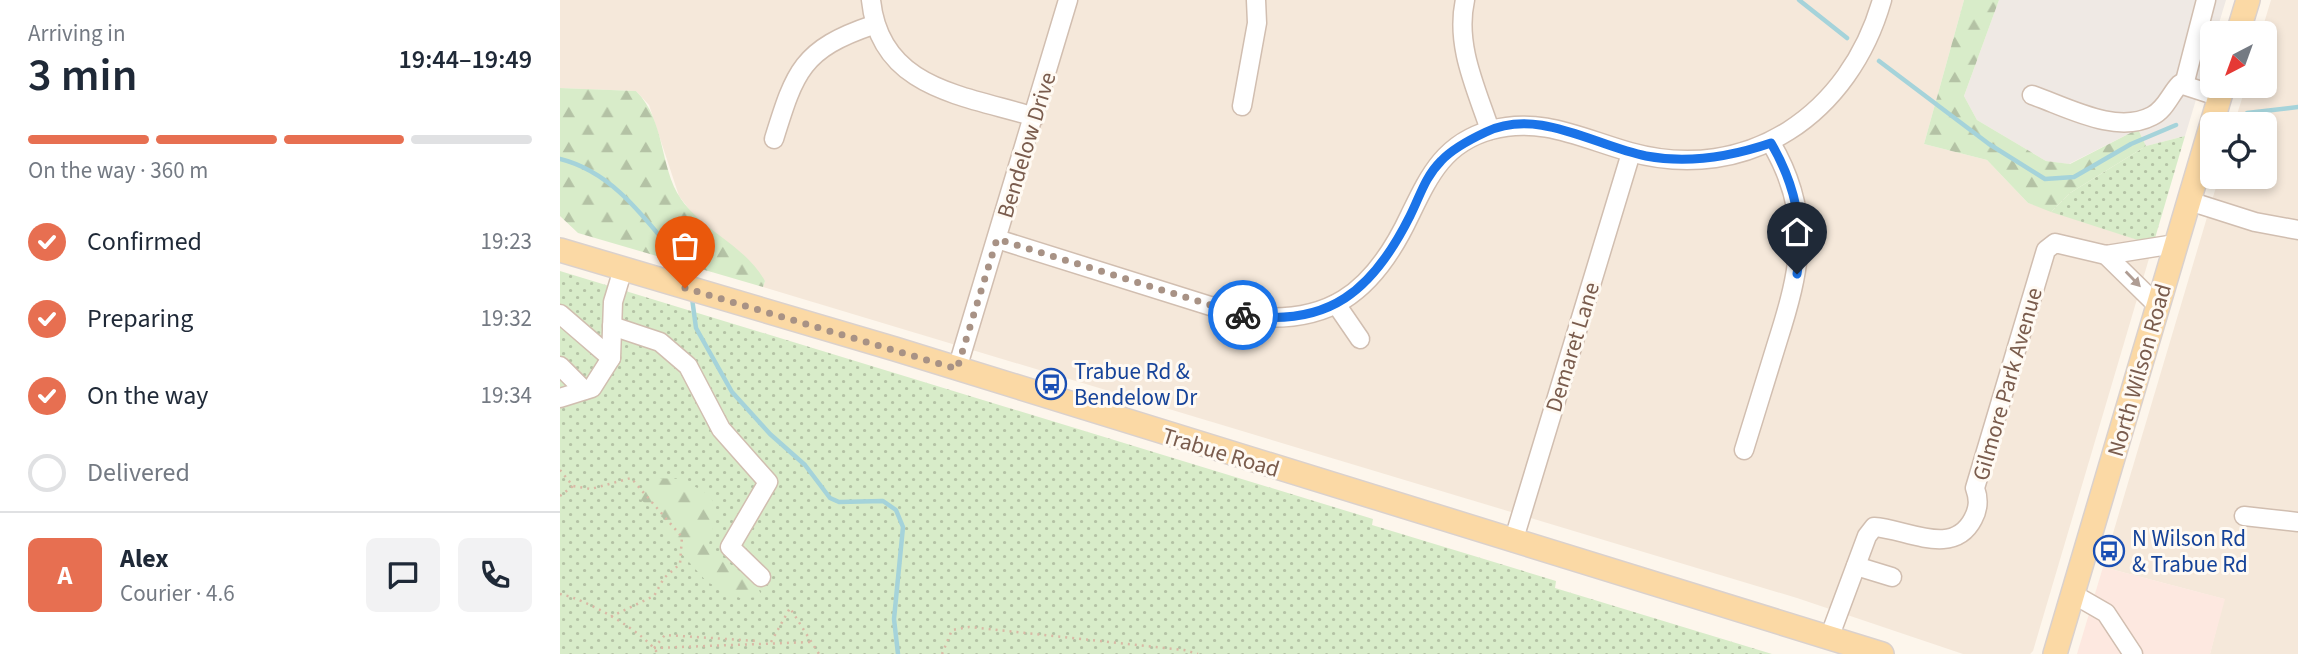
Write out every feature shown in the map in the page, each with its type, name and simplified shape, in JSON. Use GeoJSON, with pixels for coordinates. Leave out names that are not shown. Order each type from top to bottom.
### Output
{"type":"FeatureCollection","features":[{"type":"Feature","properties":{"kind":"main road"},"geometry":{"type":"LineString","coordinates":[[2242,21],[2248,0]]}},
{"type":"Feature","properties":{"kind":"main road","name":"North Wilson Road"},"geometry":{"type":"LineString","coordinates":[[2055,654],[2219,98]]}},
{"type":"Feature","properties":{"kind":"main road","name":"Trabue Road"},"geometry":{"type":"LineString","coordinates":[[560,250],[957,369],[1882,654]]}},
{"type":"Feature","properties":{"kind":"street"},"geometry":{"type":"LineString","coordinates":[[871,0],[873,24],[888,53],[918,79],[1035,117]]}},
{"type":"Feature","properties":{"kind":"street","name":"Bendelow Drive"},"geometry":{"type":"LineString","coordinates":[[957,369],[1035,117],[1068,0]]}},
{"type":"Feature","properties":{"kind":"street"},"geometry":{"type":"LineString","coordinates":[[1242,106],[1256,34],[1256,0]]}},
{"type":"Feature","properties":{"kind":"street"},"geometry":{"type":"LineString","coordinates":[[1465,0],[1462,13],[1464,50],[1490,130]]}},
{"type":"Feature","properties":{"kind":"street"},"geometry":{"type":"LineString","coordinates":[[997,239],[1239,314],[1270,318],[1307,317],[1336,304],[1360,288],[1383,261],[1411,214],[1420,190],[1443,159],[1490,130],[1536,125],[1556,128],[1631,153],[1674,159],[1725,157],[1771,143],[1809,117],[1838,87],[1867,44],[1882,0]]}},
{"type":"Feature","properties":{"kind":"street"},"geometry":{"type":"LineString","coordinates":[[2184,85],[2206,0]]}},
{"type":"Feature","properties":{"kind":"street"},"geometry":{"type":"LineString","coordinates":[[774,139],[799,70],[826,45],[873,24]]}},
{"type":"Feature","properties":{"kind":"street"},"geometry":{"type":"LineString","coordinates":[[2032,95],[2107,121],[2130,123],[2151,117],[2169,100],[2180,84],[2200,88]]}},
{"type":"Feature","properties":{"kind":"street"},"geometry":{"type":"LineString","coordinates":[[1744,450],[1794,289],[1800,258],[1800,224],[1795,192],[1771,143]]}},
{"type":"Feature","properties":{"kind":"street","name":"Demaret Lane"},"geometry":{"type":"LineString","coordinates":[[1513,542],[1631,153]]}},
{"type":"Feature","properties":{"kind":"street"},"geometry":{"type":"LineString","coordinates":[[2189,201],[2255,222],[2298,230]]}},
{"type":"Feature","properties":{"kind":"street","name":"Gilmore Park Avenue"},"geometry":{"type":"LineString","coordinates":[[1829,638],[1874,527],[1941,541],[1960,536],[1971,523],[1978,502],[1975,488],[2046,250],[2055,243],[2106,255],[2175,244]]}},
{"type":"Feature","properties":{"kind":"street"},"geometry":{"type":"LineString","coordinates":[[2106,255],[2157,305]]}},
{"type":"Feature","properties":{"kind":"street"},"geometry":{"type":"LineString","coordinates":[[560,398],[592,388],[611,358],[613,302],[622,269]]}},
{"type":"Feature","properties":{"kind":"street"},"geometry":{"type":"LineString","coordinates":[[1336,304],[1360,339]]}},
{"type":"Feature","properties":{"kind":"street"},"geometry":{"type":"LineString","coordinates":[[560,314],[611,358]]}},
{"type":"Feature","properties":{"kind":"street"},"geometry":{"type":"LineString","coordinates":[[612,326],[660,342],[688,366],[721,429],[768,482],[730,547],[761,578]]}},
{"type":"Feature","properties":{"kind":"street"},"geometry":{"type":"LineString","coordinates":[[560,366],[584,390]]}},
{"type":"Feature","properties":{"kind":"street"},"geometry":{"type":"LineString","coordinates":[[2245,516],[2298,522]]}},
{"type":"Feature","properties":{"kind":"street"},"geometry":{"type":"LineString","coordinates":[[1856,566],[1892,577]]}},
{"type":"Feature","properties":{"kind":"street"},"geometry":{"type":"LineString","coordinates":[[2073,594],[2106,613],[2133,654]]}},
{"type":"Feature","properties":{"kind":"path"},"geometry":{"type":"LineString","coordinates":[[560,470],[573,486],[591,489],[631,478],[682,537],[680,564],[664,578],[654,596],[610,617]]}},
{"type":"Feature","properties":{"kind":"path"},"geometry":{"type":"LineString","coordinates":[[560,496],[573,486]]}},
{"type":"Feature","properties":{"kind":"path"},"geometry":{"type":"LineString","coordinates":[[560,594],[595,607],[654,648],[658,654]]}},
{"type":"Feature","properties":{"kind":"path"},"geometry":{"type":"LineString","coordinates":[[771,642],[790,608],[818,654]]}},
{"type":"Feature","properties":{"kind":"path"},"geometry":{"type":"LineString","coordinates":[[942,654],[952,630],[969,627],[1184,650],[1198,654]]}},
{"type":"Feature","properties":{"kind":"path"},"geometry":{"type":"LineString","coordinates":[[654,648],[665,635],[771,642]]}},
{"type":"Feature","properties":{"kind":"path"},"geometry":{"type":"LineString","coordinates":[[654,648],[811,642]]}},
{"type":"Feature","properties":{"kind":"shaded area"},"geometry":{"type":"Polygon","coordinates":[[[560,0],[1964,0],[1924,144],[1987,160],[2028,203],[2153,245],[2033,651],[2030,654],[1963,654],[1797,598],[763,287],[765,281],[692,213],[679,196],[649,105],[636,91],[560,88],[560,0]]]}},
{"type":"Feature","properties":{"kind":"shaded area"},"geometry":{"type":"Polygon","coordinates":[[[1999,0],[2226,0],[2220,21],[2200,21],[2200,87],[2185,136],[2146,146],[2138,129],[2069,164],[2046,161],[1977,120],[1964,96],[1999,0]]]}},
{"type":"Feature","properties":{"kind":"shaded area"},"geometry":{"type":"Polygon","coordinates":[[[2271,0],[2298,0],[2298,654],[2210,654],[2224,599],[2103,567],[2215,189],[2277,189],[2277,112],[2238,112],[2242,98],[2277,98],[2277,21],[2265,21],[2271,0]]]}},
{"type":"Feature","properties":{"kind":"shaded area"},"geometry":{"type":"Polygon","coordinates":[[[2103,567],[2225,599],[2210,654],[2077,654],[2103,567]]]}},
{"type":"Feature","properties":{"kind":"green space"},"geometry":{"type":"Polygon","coordinates":[[[1964,0],[1999,0],[1964,96],[1977,120],[2046,161],[2070,164],[2138,129],[2146,146],[2070,193],[2051,212],[2028,203],[1987,160],[1924,144],[1964,0]]]}},
{"type":"Feature","properties":{"kind":"green space"},"geometry":{"type":"Polygon","coordinates":[[[560,88],[636,91],[653,116],[669,173],[681,199],[701,221],[757,268],[765,281],[763,287],[578,233],[560,216],[560,88]]]}},
{"type":"Feature","properties":{"kind":"green space"},"geometry":{"type":"Polygon","coordinates":[[[2185,136],[2153,245],[2051,212],[2070,193],[2146,146],[2185,136]]]}},
{"type":"Feature","properties":{"kind":"green space"},"geometry":{"type":"Polygon","coordinates":[[[560,271],[1373,519],[1372,525],[1556,581],[1555,588],[1772,654],[560,654],[560,271]]]}},
{"type":"Feature","properties":{"kind":"green space"},"geometry":{"type":"Polygon","coordinates":[[[653,478],[682,479],[711,496],[716,515],[708,548],[756,583],[762,597],[740,598],[707,582],[671,542],[663,518],[635,495],[653,478]]]}},
{"type":"Feature","properties":{"kind":"waterway"},"geometry":{"type":"LineString","coordinates":[[1799,0],[1847,38]]}},
{"type":"Feature","properties":{"kind":"waterway"},"geometry":{"type":"LineString","coordinates":[[1879,61],[1989,144],[2045,179],[2074,177],[2131,144],[2176,125]]}},
{"type":"Feature","properties":{"kind":"waterway"},"geometry":{"type":"LineString","coordinates":[[2256,112],[2298,107]]}},
{"type":"Feature","properties":{"kind":"waterway"},"geometry":{"type":"LineString","coordinates":[[560,159],[599,176],[631,203],[687,269],[689,282]]}},
{"type":"Feature","properties":{"kind":"waterway"},"geometry":{"type":"LineString","coordinates":[[692,298],[696,328],[732,392],[770,434],[805,465],[830,498],[839,502],[883,501],[896,510],[903,527],[894,619],[898,654]]}},
{"type":"Feature","properties":{"kind":"way so far"},"geometry":{"type":"LineString","coordinates":[[685,288],[957,369],[997,239],[1243,315]]}},
{"type":"Feature","properties":{"kind":"place","name":"Trabue Rd & Bendelow Dr"},"geometry":{"type":"Point","coordinates":[1051,384]}},
{"type":"Feature","properties":{"kind":"place","name":"N Wilson Rd & Trabue Rd"},"geometry":{"type":"Point","coordinates":[2109,551]}},
{"type":"Feature","properties":{"kind":"route"},"geometry":{"type":"LineString","coordinates":[[1243,315],[1260,318],[1307,317],[1346,298],[1360,288],[1383,261],[1411,214],[1420,190],[1443,159],[1490,130],[1514,126],[1556,128],[1631,153],[1674,159],[1725,157],[1771,143],[1795,192],[1800,224],[1797,274]]}}]}
